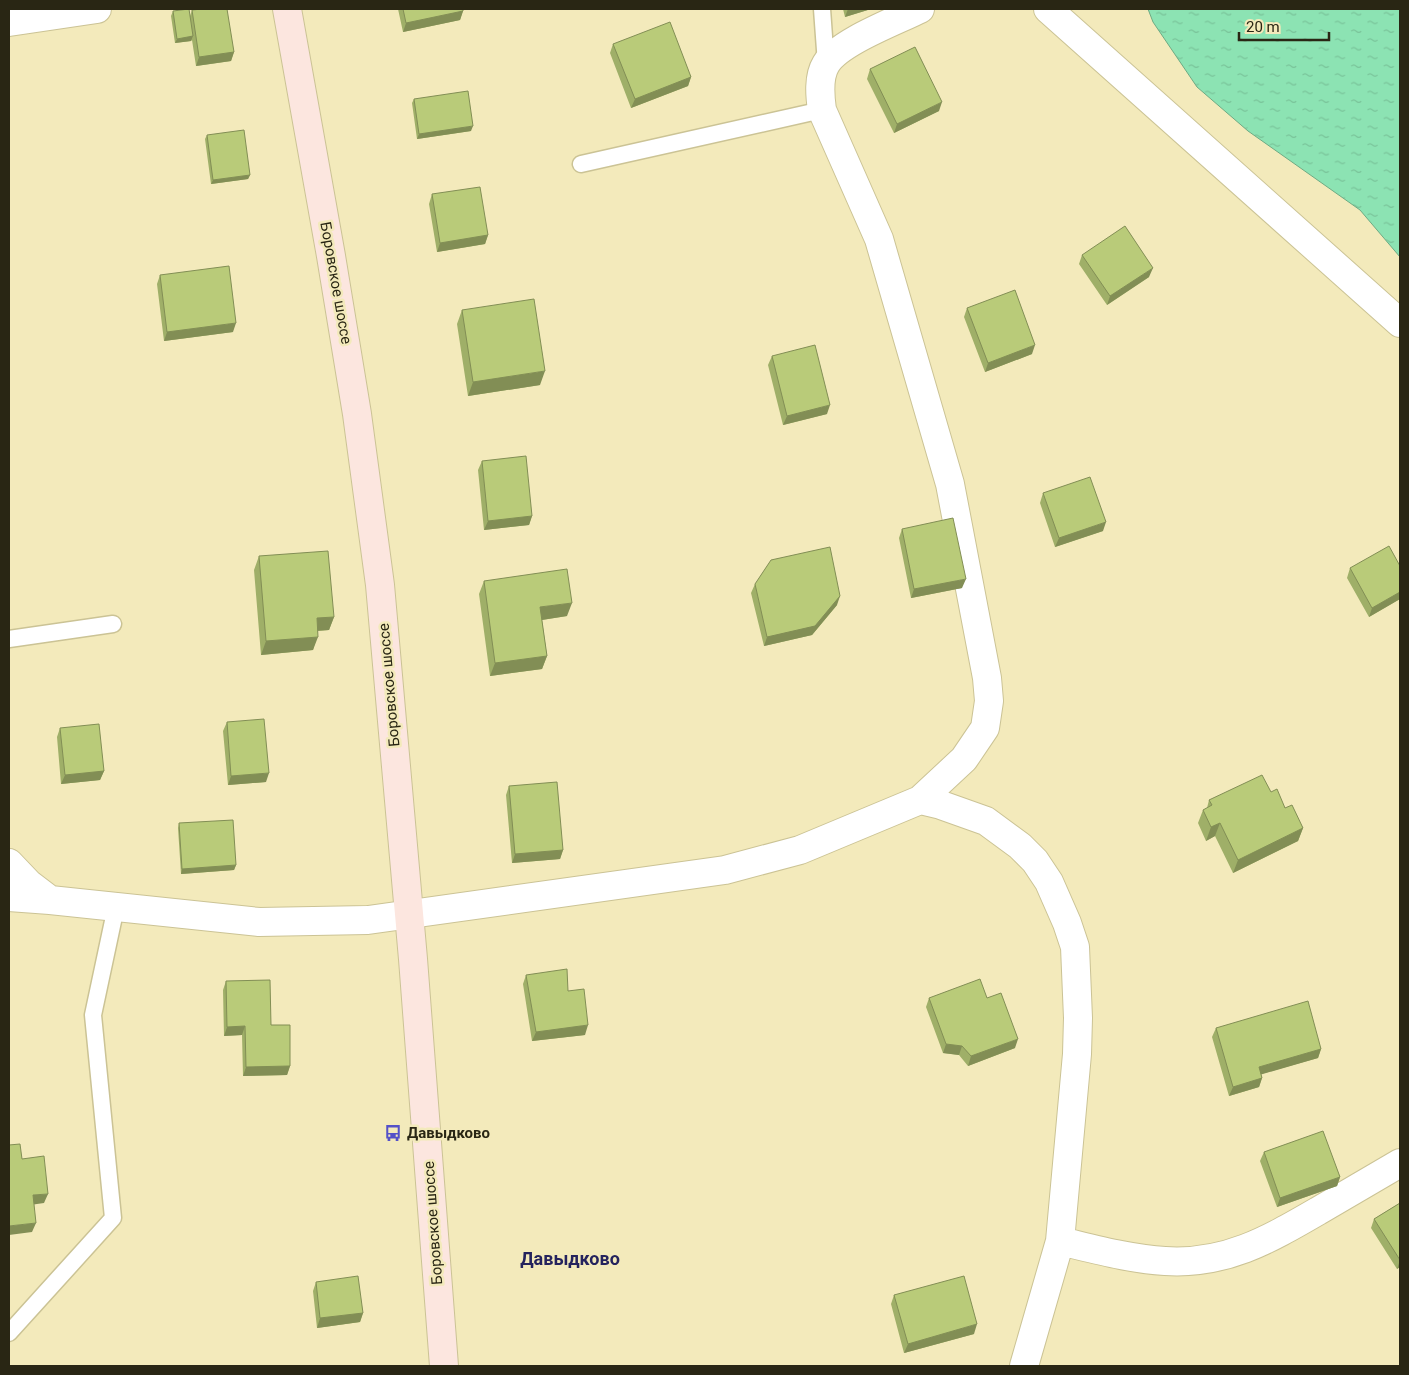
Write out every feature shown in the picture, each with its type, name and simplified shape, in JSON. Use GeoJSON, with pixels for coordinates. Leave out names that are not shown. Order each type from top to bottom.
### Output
{"type":"FeatureCollection","features":[{"type":"Feature","properties":{"kind":"main road","name":"Боровское шоссе"},"geometry":{"type":"LineString","coordinates":[[287,9],[330,246],[357,414],[380,585],[409,915],[444,1366]]}},
{"type":"Feature","properties":{"kind":"street"},"geometry":{"type":"LineString","coordinates":[[9,22],[97,9]]}},
{"type":"Feature","properties":{"kind":"street"},"geometry":{"type":"LineString","coordinates":[[9,897],[259,922],[368,920],[725,870],[800,850],[920,800],[964,758],[985,728],[989,701],[950,484],[879,239],[822,110],[820,92],[826,64],[837,52],[920,9]]}},
{"type":"Feature","properties":{"kind":"street"},"geometry":{"type":"LineString","coordinates":[[1048,9],[1400,324]]}},
{"type":"Feature","properties":{"kind":"street"},"geometry":{"type":"LineString","coordinates":[[920,800],[941,805],[986,821],[1020,846],[1035,861],[1048,882],[1067,923],[1075,947],[1078,1018],[1077,1054],[1060,1241],[1024,1366]]}},
{"type":"Feature","properties":{"kind":"street"},"geometry":{"type":"LineString","coordinates":[[9,862],[29,884],[50,900]]}},
{"type":"Feature","properties":{"kind":"street"},"geometry":{"type":"LineString","coordinates":[[1060,1241],[1117,1254],[1165,1261],[1211,1258],[1238,1252],[1271,1238],[1400,1164]]}},
{"type":"Feature","properties":{"kind":"lane"},"geometry":{"type":"LineString","coordinates":[[822,9],[826,64]]}},
{"type":"Feature","properties":{"kind":"lane"},"geometry":{"type":"LineString","coordinates":[[581,164],[822,110]]}},
{"type":"Feature","properties":{"kind":"lane"},"geometry":{"type":"LineString","coordinates":[[9,639],[112,624]]}},
{"type":"Feature","properties":{"kind":"lane"},"geometry":{"type":"LineString","coordinates":[[9,1333],[113,1218],[93,1015],[116,907]]}},
{"type":"Feature","properties":{"kind":"water"},"geometry":{"type":"Polygon","coordinates":[[[1148,9],[1400,9],[1400,257],[1360,210],[1248,131],[1197,87],[1153,22],[1148,9]]]}},
{"type":"Feature","properties":{"kind":"building"},"geometry":{"type":"Polygon","coordinates":[[[189,9],[193,36],[177,39],[173,11],[189,9]]]}},
{"type":"Feature","properties":{"kind":"building"},"geometry":{"type":"Polygon","coordinates":[[[227,9],[234,52],[199,57],[192,10],[227,9]]]}},
{"type":"Feature","properties":{"kind":"building"},"geometry":{"type":"Polygon","coordinates":[[[403,9],[463,9],[463,11],[406,23],[403,9]]]}},
{"type":"Feature","properties":{"kind":"building"},"geometry":{"type":"Polygon","coordinates":[[[670,22],[691,77],[635,99],[613,44],[670,22]]]}},
{"type":"Feature","properties":{"kind":"building"},"geometry":{"type":"Polygon","coordinates":[[[915,47],[942,102],[897,124],[870,69],[915,47]]]}},
{"type":"Feature","properties":{"kind":"building"},"geometry":{"type":"Polygon","coordinates":[[[468,91],[473,126],[419,134],[414,99],[468,91]]]}},
{"type":"Feature","properties":{"kind":"building"},"geometry":{"type":"Polygon","coordinates":[[[244,130],[250,175],[213,180],[207,135],[244,130]]]}},
{"type":"Feature","properties":{"kind":"building"},"geometry":{"type":"Polygon","coordinates":[[[480,187],[488,235],[440,243],[432,194],[480,187]]]}},
{"type":"Feature","properties":{"kind":"building"},"geometry":{"type":"Polygon","coordinates":[[[1125,226],[1153,268],[1110,296],[1082,255],[1125,226]]]}},
{"type":"Feature","properties":{"kind":"building"},"geometry":{"type":"Polygon","coordinates":[[[229,266],[236,323],[167,332],[160,275],[229,266]]]}},
{"type":"Feature","properties":{"kind":"building"},"geometry":{"type":"Polygon","coordinates":[[[1015,290],[1035,345],[988,363],[967,308],[1015,290]]]}},
{"type":"Feature","properties":{"kind":"building"},"geometry":{"type":"Polygon","coordinates":[[[534,299],[545,371],[473,382],[462,310],[534,299]]]}},
{"type":"Feature","properties":{"kind":"building"},"geometry":{"type":"Polygon","coordinates":[[[815,345],[830,405],[787,416],[772,356],[815,345]]]}},
{"type":"Feature","properties":{"kind":"building"},"geometry":{"type":"Polygon","coordinates":[[[526,456],[532,516],[488,521],[482,461],[526,456]]]}},
{"type":"Feature","properties":{"kind":"building"},"geometry":{"type":"Polygon","coordinates":[[[1090,477],[1106,522],[1059,538],[1043,493],[1090,477]]]}},
{"type":"Feature","properties":{"kind":"building"},"geometry":{"type":"Polygon","coordinates":[[[953,518],[966,579],[914,589],[902,529],[953,518]]]}},
{"type":"Feature","properties":{"kind":"building"},"geometry":{"type":"Polygon","coordinates":[[[1389,546],[1400,566],[1400,592],[1372,608],[1350,568],[1389,546]]]}},
{"type":"Feature","properties":{"kind":"building"},"geometry":{"type":"Polygon","coordinates":[[[830,547],[840,596],[815,626],[767,637],[755,584],[771,560],[830,547]]]}},
{"type":"Feature","properties":{"kind":"building"},"geometry":{"type":"Polygon","coordinates":[[[328,551],[334,617],[317,618],[318,637],[266,641],[259,556],[328,551]]]}},
{"type":"Feature","properties":{"kind":"building"},"geometry":{"type":"Polygon","coordinates":[[[567,569],[572,603],[540,607],[547,656],[495,663],[484,581],[567,569]]]}},
{"type":"Feature","properties":{"kind":"building"},"geometry":{"type":"Polygon","coordinates":[[[264,719],[269,773],[231,776],[227,722],[264,719]]]}},
{"type":"Feature","properties":{"kind":"building"},"geometry":{"type":"Polygon","coordinates":[[[99,724],[104,771],[65,775],[60,728],[99,724]]]}},
{"type":"Feature","properties":{"kind":"building"},"geometry":{"type":"Polygon","coordinates":[[[1262,775],[1271,792],[1277,789],[1285,808],[1292,805],[1303,828],[1238,860],[1220,823],[1211,827],[1203,810],[1212,805],[1209,800],[1262,775]]]}},
{"type":"Feature","properties":{"kind":"building"},"geometry":{"type":"Polygon","coordinates":[[[557,782],[563,850],[515,854],[509,786],[557,782]]]}},
{"type":"Feature","properties":{"kind":"building"},"geometry":{"type":"Polygon","coordinates":[[[233,820],[236,865],[182,869],[179,823],[233,820]]]}},
{"type":"Feature","properties":{"kind":"building"},"geometry":{"type":"Polygon","coordinates":[[[567,969],[568,991],[584,989],[588,1025],[536,1032],[526,975],[567,969]]]}},
{"type":"Feature","properties":{"kind":"building"},"geometry":{"type":"Polygon","coordinates":[[[980,979],[987,998],[1001,993],[1018,1039],[971,1056],[962,1046],[946,1044],[929,998],[980,979]]]}},
{"type":"Feature","properties":{"kind":"building"},"geometry":{"type":"Polygon","coordinates":[[[270,980],[271,1025],[290,1025],[290,1066],[246,1067],[245,1026],[227,1027],[226,981],[270,980]]]}},
{"type":"Feature","properties":{"kind":"building"},"geometry":{"type":"Polygon","coordinates":[[[1308,1001],[1321,1049],[1259,1067],[1262,1078],[1233,1087],[1216,1028],[1308,1001]]]}},
{"type":"Feature","properties":{"kind":"building"},"geometry":{"type":"Polygon","coordinates":[[[1323,1131],[1340,1177],[1280,1198],[1264,1152],[1323,1131]]]}},
{"type":"Feature","properties":{"kind":"building"},"geometry":{"type":"Polygon","coordinates":[[[20,1144],[22,1159],[44,1156],[48,1194],[33,1195],[36,1223],[9,1226],[9,1145],[20,1144]]]}},
{"type":"Feature","properties":{"kind":"building"},"geometry":{"type":"Polygon","coordinates":[[[1400,1203],[1400,1260],[1374,1219],[1400,1203]]]}},
{"type":"Feature","properties":{"kind":"building"},"geometry":{"type":"Polygon","coordinates":[[[358,1276],[363,1313],[320,1318],[316,1282],[358,1276]]]}},
{"type":"Feature","properties":{"kind":"building"},"geometry":{"type":"Polygon","coordinates":[[[964,1276],[977,1324],[908,1344],[894,1295],[964,1276]]]}},
{"type":"Feature","properties":{"kind":"place","name":"Давыдково"},"geometry":{"type":"Point","coordinates":[393,1133]}},
{"type":"Feature","properties":{"kind":"district","name":"Давыдково"},"geometry":{"type":"Point","coordinates":[570,1259]}}]}
